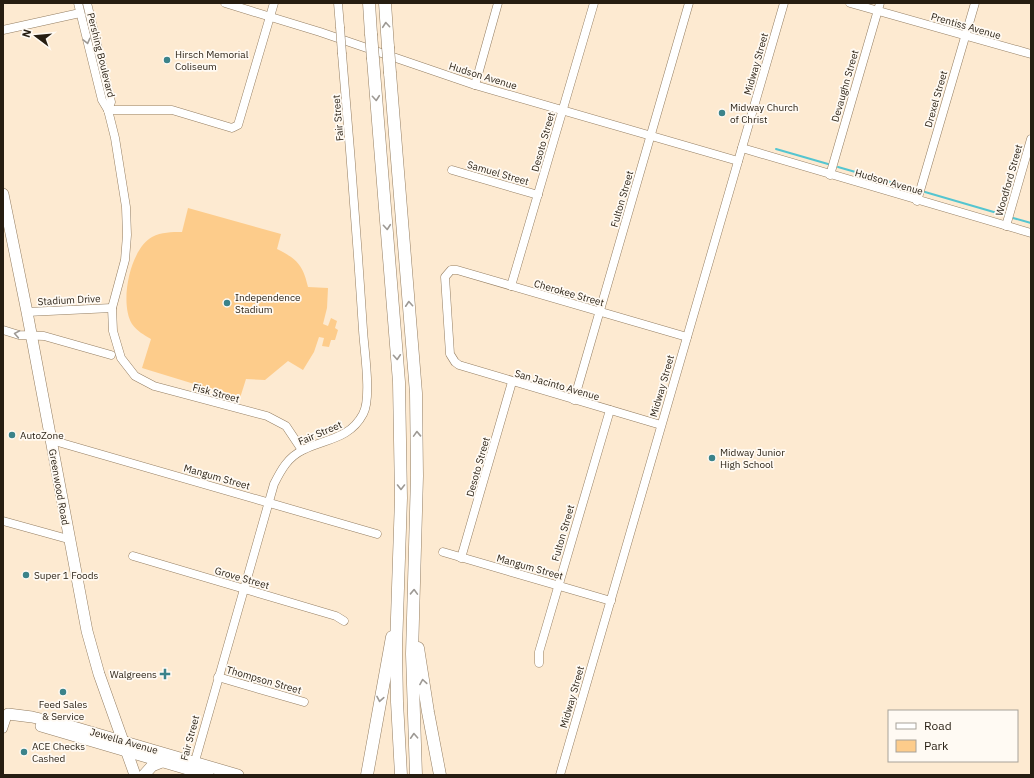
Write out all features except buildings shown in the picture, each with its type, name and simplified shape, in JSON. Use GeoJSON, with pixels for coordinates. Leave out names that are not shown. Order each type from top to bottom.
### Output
{"type":"FeatureCollection","features":[{"type":"Feature","properties":{"kind":"highway"},"geometry":{"type":"LineString","coordinates":[[369,3],[400,404],[401,498],[396,620],[397,702],[401,775]]}},
{"type":"Feature","properties":{"kind":"highway"},"geometry":{"type":"LineString","coordinates":[[385,3],[416,393],[417,476],[412,703],[416,775]]}},
{"type":"Feature","properties":{"kind":"highway"},"geometry":{"type":"LineString","coordinates":[[413,614],[428,712],[440,775]]}},
{"type":"Feature","properties":{"kind":"highway"},"geometry":{"type":"LineString","coordinates":[[367,775],[389,647],[396,620]]}},
{"type":"Feature","properties":{"kind":"main road","name":"Greenwood Road"},"geometry":{"type":"LineString","coordinates":[[3,194],[27,312],[68,538],[87,631],[96,665],[135,775]]}},
{"type":"Feature","properties":{"kind":"main road","name":"Jewella Avenue"},"geometry":{"type":"LineString","coordinates":[[5,713],[32,717],[122,740],[193,766],[208,775]]}},
{"type":"Feature","properties":{"kind":"main road","name":"Jewella Avenue"},"geometry":{"type":"LineString","coordinates":[[5,713],[47,728],[162,762],[193,766],[238,775]]}},
{"type":"Feature","properties":{"kind":"main road"},"geometry":{"type":"LineString","coordinates":[[144,775],[152,766],[162,762]]}},
{"type":"Feature","properties":{"kind":"street","name":"Pershing Boulevard"},"geometry":{"type":"LineString","coordinates":[[78,3],[102,100],[108,110],[124,188],[127,235],[125,260],[112,308],[113,331],[121,358]]}},
{"type":"Feature","properties":{"kind":"street","name":"Pershing Boulevard"},"geometry":{"type":"LineString","coordinates":[[87,3],[111,102],[108,110]]}},
{"type":"Feature","properties":{"kind":"street","name":"Hudson Avenue"},"geometry":{"type":"LineString","coordinates":[[225,3],[475,85],[738,160]]}},
{"type":"Feature","properties":{"kind":"street"},"geometry":{"type":"LineString","coordinates":[[108,110],[172,110],[235,127],[238,124],[274,3]]}},
{"type":"Feature","properties":{"kind":"street","name":"Fair Street"},"geometry":{"type":"LineString","coordinates":[[193,766],[242,589],[274,484],[283,466],[302,450],[336,439],[351,431],[364,414],[367,394],[351,161],[338,3]]}},
{"type":"Feature","properties":{"kind":"street"},"geometry":{"type":"LineString","coordinates":[[475,85],[498,3]]}},
{"type":"Feature","properties":{"kind":"street","name":"Desoto Street"},"geometry":{"type":"LineString","coordinates":[[511,286],[594,3]]}},
{"type":"Feature","properties":{"kind":"street","name":"Fulton Street"},"geometry":{"type":"LineString","coordinates":[[574,400],[689,3]]}},
{"type":"Feature","properties":{"kind":"street","name":"Midway Street"},"geometry":{"type":"LineString","coordinates":[[560,775],[784,3]]}},
{"type":"Feature","properties":{"kind":"street","name":"Prentiss Avenue"},"geometry":{"type":"LineString","coordinates":[[850,3],[878,7],[965,36],[1031,54]]}},
{"type":"Feature","properties":{"kind":"street","name":"Drexel Street"},"geometry":{"type":"LineString","coordinates":[[917,201],[975,3]]}},
{"type":"Feature","properties":{"kind":"street","name":"Devaughn Street"},"geometry":{"type":"LineString","coordinates":[[830,175],[878,7]]}},
{"type":"Feature","properties":{"kind":"street"},"geometry":{"type":"LineString","coordinates":[[3,30],[80,13]]}},
{"type":"Feature","properties":{"kind":"street","name":"Woodford Street"},"geometry":{"type":"LineString","coordinates":[[1006,226],[1031,139]]}},
{"type":"Feature","properties":{"kind":"street","name":"Hudson Avenue"},"geometry":{"type":"LineString","coordinates":[[742,148],[917,201],[1031,233]]}},
{"type":"Feature","properties":{"kind":"street","name":"Samuel Street"},"geometry":{"type":"LineString","coordinates":[[452,170],[538,195]]}},
{"type":"Feature","properties":{"kind":"street","name":"Cherokee Street"},"geometry":{"type":"LineString","coordinates":[[451,358],[444,281],[447,273],[457,270],[687,337]]}},
{"type":"Feature","properties":{"kind":"street","name":"Stadium Drive"},"geometry":{"type":"LineString","coordinates":[[27,312],[112,308]]}},
{"type":"Feature","properties":{"kind":"street"},"geometry":{"type":"LineString","coordinates":[[3,330],[19,335],[31,334],[111,355]]}},
{"type":"Feature","properties":{"kind":"street","name":"Fisk Street"},"geometry":{"type":"LineString","coordinates":[[121,358],[135,376],[154,386],[267,416],[286,426],[302,450]]}},
{"type":"Feature","properties":{"kind":"street","name":"San Jacinto Avenue"},"geometry":{"type":"LineString","coordinates":[[451,358],[460,366],[661,425]]}},
{"type":"Feature","properties":{"kind":"street","name":"Desoto Street"},"geometry":{"type":"LineString","coordinates":[[461,558],[512,382]]}},
{"type":"Feature","properties":{"kind":"street","name":"Fulton Street"},"geometry":{"type":"LineString","coordinates":[[539,663],[539,652],[610,410]]}},
{"type":"Feature","properties":{"kind":"street","name":"Mangum Street"},"geometry":{"type":"LineString","coordinates":[[51,440],[377,534]]}},
{"type":"Feature","properties":{"kind":"street"},"geometry":{"type":"LineString","coordinates":[[3,521],[55,536],[68,538]]}},
{"type":"Feature","properties":{"kind":"street","name":"Mangum Street"},"geometry":{"type":"LineString","coordinates":[[443,552],[611,601]]}},
{"type":"Feature","properties":{"kind":"street","name":"Grove Street"},"geometry":{"type":"LineString","coordinates":[[134,556],[336,616],[344,621]]}},
{"type":"Feature","properties":{"kind":"street","name":"Thompson Street"},"geometry":{"type":"LineString","coordinates":[[218,677],[304,702]]}},
{"type":"Feature","properties":{"kind":"street"},"geometry":{"type":"LineString","coordinates":[[3,729],[5,713]]}},
{"type":"Feature","properties":{"kind":"green space","name":"Independence Stadium"},"geometry":{"type":"Polygon","coordinates":[[[188,208],[281,234],[277,249],[290,256],[298,264],[304,273],[308,287],[328,288],[327,308],[323,324],[328,326],[331,318],[337,321],[335,328],[338,330],[335,340],[331,340],[329,347],[322,346],[324,338],[319,337],[314,352],[303,370],[288,361],[265,380],[246,379],[240,398],[142,368],[151,339],[141,333],[132,324],[128,315],[127,290],[129,277],[133,264],[144,243],[159,234],[182,232],[188,208]]]}},
{"type":"Feature","properties":{"kind":"waterway"},"geometry":{"type":"LineString","coordinates":[[776,149],[828,164]]}},
{"type":"Feature","properties":{"kind":"waterway"},"geometry":{"type":"LineString","coordinates":[[838,167],[915,189]]}},
{"type":"Feature","properties":{"kind":"waterway"},"geometry":{"type":"LineString","coordinates":[[925,192],[1004,215]]}},
{"type":"Feature","properties":{"kind":"waterway"},"geometry":{"type":"LineString","coordinates":[[1013,218],[1031,223]]}},
{"type":"Feature","properties":{"kind":"place","name":"Hirsch Memorial Coliseum"},"geometry":{"type":"Point","coordinates":[167,60]}},
{"type":"Feature","properties":{"kind":"place","name":"Midway Church of Christ"},"geometry":{"type":"Point","coordinates":[722,113]}},
{"type":"Feature","properties":{"kind":"place","name":"Independence Stadium"},"geometry":{"type":"Point","coordinates":[227,303]}},
{"type":"Feature","properties":{"kind":"place","name":"AutoZone"},"geometry":{"type":"Point","coordinates":[12,435]}},
{"type":"Feature","properties":{"kind":"place","name":"Midway Junior High School"},"geometry":{"type":"Point","coordinates":[712,458]}},
{"type":"Feature","properties":{"kind":"place","name":"Super 1 Foods"},"geometry":{"type":"Point","coordinates":[26,575]}},
{"type":"Feature","properties":{"kind":"place","name":"Walgreens"},"geometry":{"type":"Point","coordinates":[165,674]}},
{"type":"Feature","properties":{"kind":"place","name":"Feed Sales & Service"},"geometry":{"type":"Point","coordinates":[63,692]}},
{"type":"Feature","properties":{"kind":"place","name":"ACE Checks Cashed"},"geometry":{"type":"Point","coordinates":[24,752]}}]}
